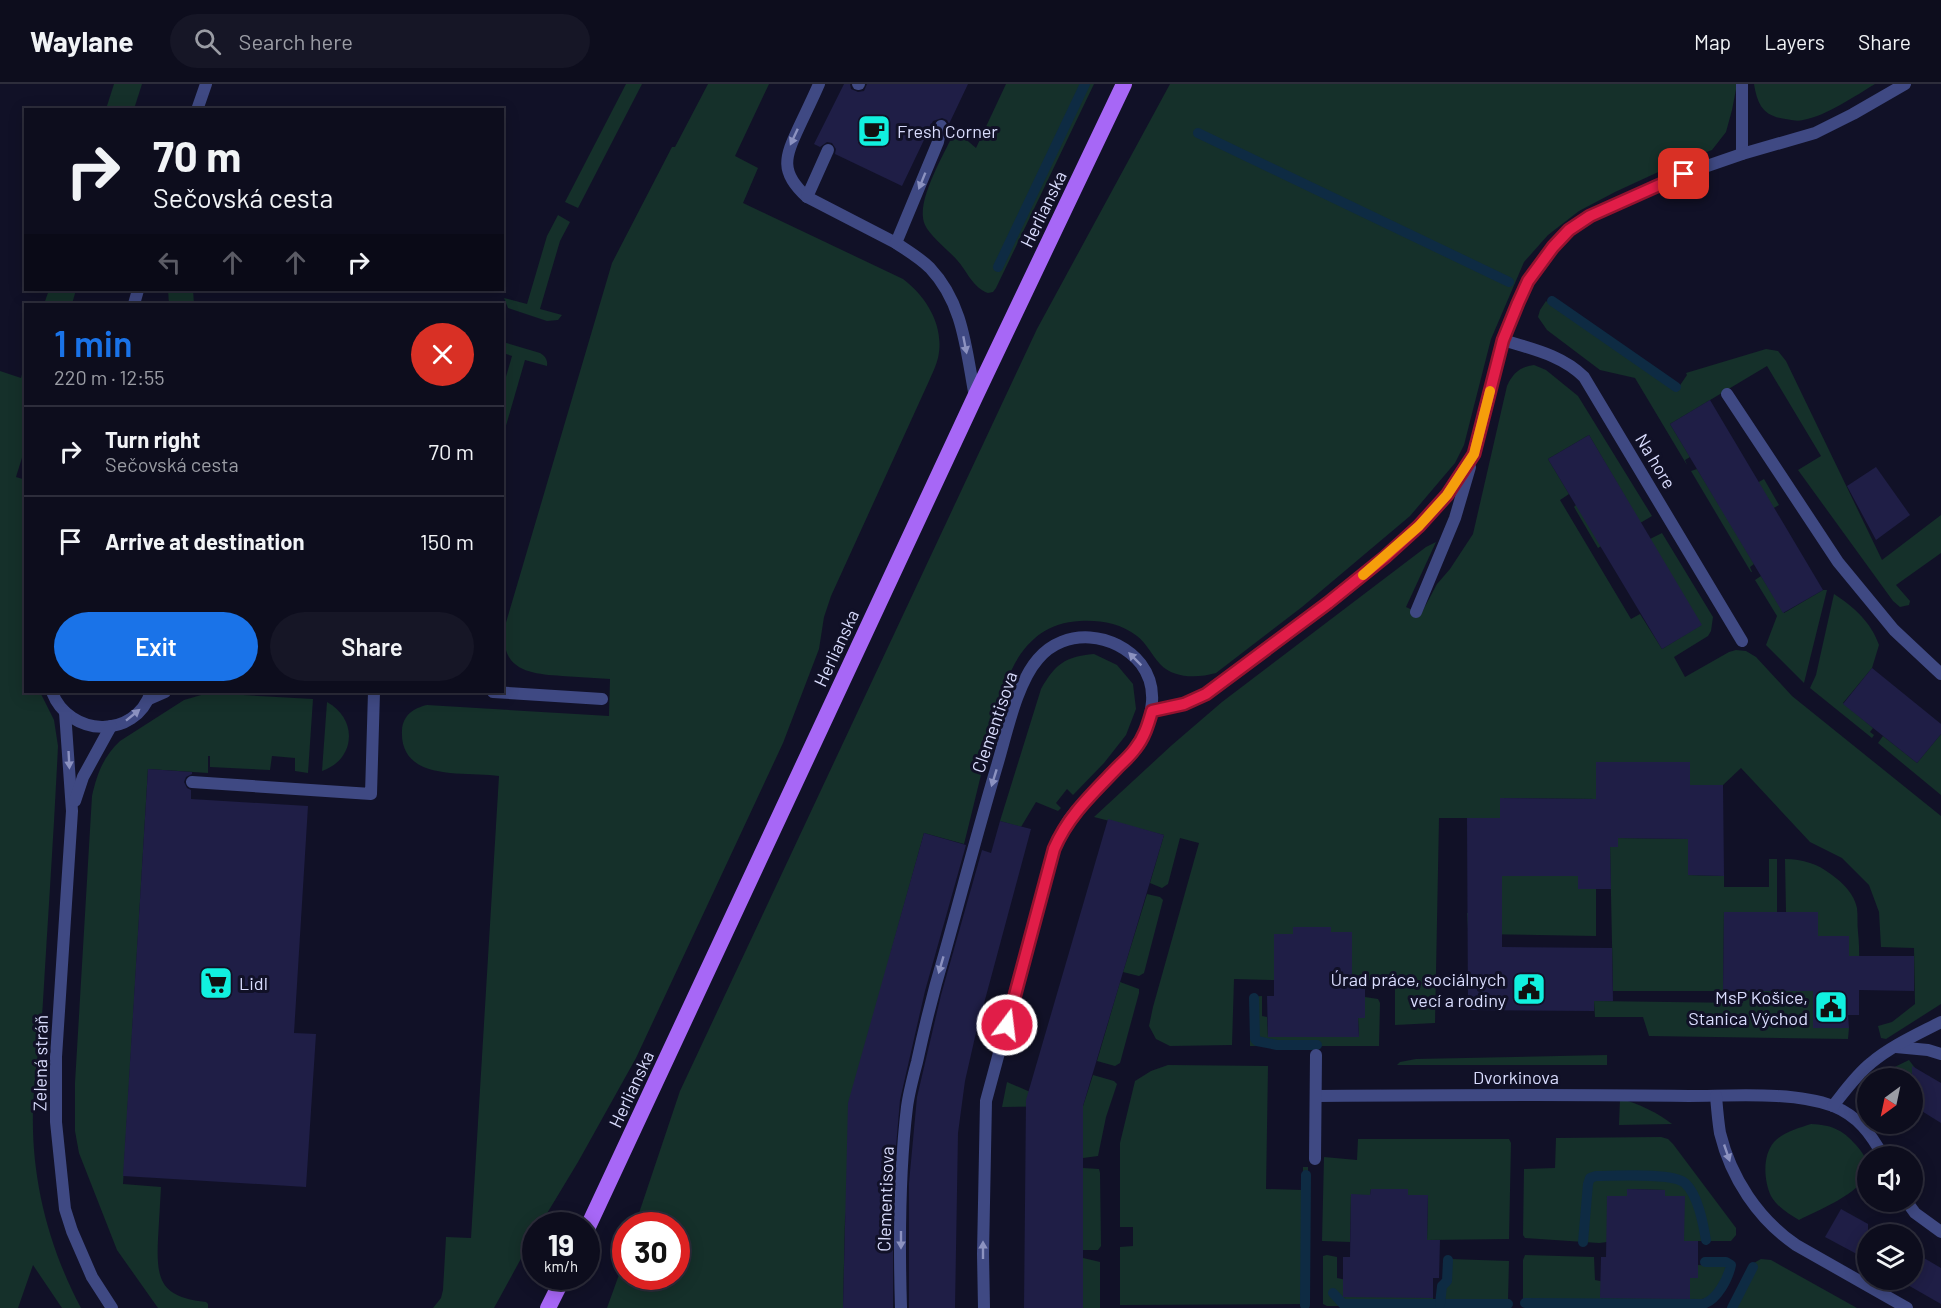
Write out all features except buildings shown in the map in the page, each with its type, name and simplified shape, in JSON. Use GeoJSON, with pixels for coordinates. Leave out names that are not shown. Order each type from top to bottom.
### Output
{"type":"FeatureCollection","features":[{"type":"Feature","properties":{"kind":"main road","name":"Herlianska"},"geometry":{"type":"LineString","coordinates":[[595,1212],[975,397],[1124,84]]}},
{"type":"Feature","properties":{"kind":"main road"},"geometry":{"type":"LineString","coordinates":[[548,1308],[557,1290]]}},
{"type":"Feature","properties":{"kind":"street"},"geometry":{"type":"LineString","coordinates":[[198,108],[206,84]]}},
{"type":"Feature","properties":{"kind":"street"},"geometry":{"type":"LineString","coordinates":[[819,84],[788,151],[788,172],[794,186],[807,197],[896,243],[930,268],[947,289],[959,315],[975,397]]}},
{"type":"Feature","properties":{"kind":"street"},"geometry":{"type":"LineString","coordinates":[[1742,84],[1742,154]]}},
{"type":"Feature","properties":{"kind":"street"},"geometry":{"type":"LineString","coordinates":[[1416,612],[1455,518],[1503,340],[1528,281],[1553,247],[1569,230],[1590,216],[1684,174],[1815,133],[1905,84]]}},
{"type":"Feature","properties":{"kind":"street"},"geometry":{"type":"LineString","coordinates":[[896,243],[938,142],[941,126]]}},
{"type":"Feature","properties":{"kind":"street"},"geometry":{"type":"LineString","coordinates":[[807,197],[828,150]]}},
{"type":"Feature","properties":{"kind":"street","name":"Na hore"},"geometry":{"type":"LineString","coordinates":[[1503,340],[1563,360],[1584,377],[1742,641]]}},
{"type":"Feature","properties":{"kind":"street"},"geometry":{"type":"LineString","coordinates":[[1727,394],[1838,562],[1894,630],[1941,674]]}},
{"type":"Feature","properties":{"kind":"street"},"geometry":{"type":"LineString","coordinates":[[1152,711],[1184,704],[1206,694],[1328,603],[1419,526],[1447,495],[1474,454]]}},
{"type":"Feature","properties":{"kind":"street","name":"Clementisova"},"geometry":{"type":"LineString","coordinates":[[901,1308],[901,1185],[907,1106],[929,1009],[1015,707],[1026,678],[1037,660],[1053,645],[1067,639],[1086,637],[1107,640],[1125,649],[1141,663],[1150,679],[1153,695],[1152,711],[1146,732],[1135,750],[1069,820],[1054,849],[986,1101],[984,1308]]}},
{"type":"Feature","properties":{"kind":"street","name":"Zelená stráň"},"geometry":{"type":"LineString","coordinates":[[52,693],[64,712],[72,808],[56,1057],[56,1122],[65,1209],[81,1255],[112,1308]]}},
{"type":"Feature","properties":{"kind":"street"},"geometry":{"type":"LineString","coordinates":[[192,783],[370,794],[374,693]]}},
{"type":"Feature","properties":{"kind":"street"},"geometry":{"type":"LineString","coordinates":[[504,693],[602,699]]}},
{"type":"Feature","properties":{"kind":"street"},"geometry":{"type":"LineString","coordinates":[[64,712],[78,722],[94,726],[111,726],[126,721],[139,712],[150,695]]}},
{"type":"Feature","properties":{"kind":"street","name":"Zelená stráň"},"geometry":{"type":"LineString","coordinates":[[72,808],[83,777],[111,726]]}},
{"type":"Feature","properties":{"kind":"street"},"geometry":{"type":"LineString","coordinates":[[1833,1106],[1866,1067],[1895,1046],[1941,1022]]}},
{"type":"Feature","properties":{"kind":"street"},"geometry":{"type":"LineString","coordinates":[[1895,1046],[1941,1054]]}},
{"type":"Feature","properties":{"kind":"street"},"geometry":{"type":"LineString","coordinates":[[1315,1159],[1316,1055]]}},
{"type":"Feature","properties":{"kind":"street","name":"Dvorkinova"},"geometry":{"type":"LineString","coordinates":[[1316,1096],[1780,1096],[1833,1106],[1865,1127],[1876,1146]]}},
{"type":"Feature","properties":{"kind":"street"},"geometry":{"type":"LineString","coordinates":[[1716,1096],[1720,1131],[1728,1160],[1761,1214],[1779,1233],[1796,1245],[1907,1308]]}},
{"type":"Feature","properties":{"kind":"street"},"geometry":{"type":"LineString","coordinates":[[1915,1212],[1941,1232]]}},
{"type":"Feature","properties":{"kind":"green space"},"geometry":{"type":"Polygon","coordinates":[[[114,84],[142,84],[134,108],[106,108],[114,84]]]}},
{"type":"Feature","properties":{"kind":"green space"},"geometry":{"type":"Polygon","coordinates":[[[626,84],[642,84],[578,208],[565,202],[626,84]]]}},
{"type":"Feature","properties":{"kind":"green space"},"geometry":{"type":"Polygon","coordinates":[[[708,84],[769,84],[735,156],[758,168],[743,203],[903,279],[912,286],[926,304],[936,324],[939,335],[938,358],[831,596],[824,617],[819,649],[783,743],[636,1058],[548,1212],[522,1212],[522,1257],[494,1308],[433,1308],[441,1298],[443,1290],[446,1237],[471,1238],[499,776],[453,773],[423,767],[411,759],[404,747],[402,730],[404,720],[410,713],[427,705],[609,716],[610,679],[538,674],[518,667],[511,661],[507,652],[504,641],[505,626],[612,263],[672,147],[675,147],[708,84]]]}},
{"type":"Feature","properties":{"kind":"green space"},"geometry":{"type":"Polygon","coordinates":[[[1006,84],[1094,84],[996,288],[993,292],[988,293],[974,283],[957,260],[931,234],[925,225],[923,215],[927,191],[955,130],[976,148],[1006,84]]]}},
{"type":"Feature","properties":{"kind":"green space"},"geometry":{"type":"Polygon","coordinates":[[[1170,84],[1737,84],[1726,132],[1712,150],[1680,162],[1579,211],[1548,235],[1524,262],[1491,339],[1464,445],[1455,463],[1410,516],[1302,607],[1216,673],[1202,676],[1179,675],[1166,669],[1137,636],[1117,625],[1102,622],[1080,621],[1057,625],[1039,635],[1024,649],[1004,687],[997,709],[964,844],[924,833],[891,952],[845,1219],[843,1308],[607,1308],[613,1290],[690,1290],[690,1212],[639,1212],[680,1091],[1037,329],[1170,84]]]}},
{"type":"Feature","properties":{"kind":"green space"},"geometry":{"type":"Polygon","coordinates":[[[1754,84],[1875,84],[1831,110],[1797,121],[1774,116],[1764,110],[1754,84]]]}},
{"type":"Feature","properties":{"kind":"green space"},"geometry":{"type":"Polygon","coordinates":[[[558,215],[570,222],[560,241],[540,309],[562,315],[558,320],[547,321],[508,308],[504,298],[527,304],[547,236],[558,215]]]}},
{"type":"Feature","properties":{"kind":"green space"},"geometry":{"type":"Polygon","coordinates":[[[49,291],[76,291],[72,303],[44,303],[49,291]]]}},
{"type":"Feature","properties":{"kind":"green space"},"geometry":{"type":"Polygon","coordinates":[[[168,291],[193,291],[194,303],[169,303],[168,291]]]}},
{"type":"Feature","properties":{"kind":"green space"},"geometry":{"type":"Polygon","coordinates":[[[1546,301],[1676,391],[1687,375],[1686,373],[1766,349],[1778,351],[1786,361],[1882,560],[1941,515],[1941,553],[1896,585],[1910,601],[1909,605],[1900,607],[1893,601],[1798,470],[1821,456],[1767,366],[1670,424],[1690,457],[1685,460],[1687,465],[1635,378],[1600,370],[1547,330],[1538,317],[1546,301]]]}},
{"type":"Feature","properties":{"kind":"green space"},"geometry":{"type":"Polygon","coordinates":[[[504,342],[540,353],[546,358],[547,366],[525,360],[504,433],[504,384],[512,356],[504,353],[504,342]]]}},
{"type":"Feature","properties":{"kind":"green space"},"geometry":{"type":"Polygon","coordinates":[[[1534,365],[1546,370],[1578,396],[1652,516],[1598,548],[1574,507],[1576,505],[1637,517],[1589,435],[1548,459],[1569,494],[1560,500],[1631,619],[1640,614],[1662,649],[1701,625],[1650,539],[1662,533],[1713,617],[1708,636],[1674,657],[1685,677],[1729,652],[1746,651],[1756,657],[1792,696],[1941,816],[1941,1004],[1886,1039],[1881,1038],[1878,1026],[1892,1022],[1915,1004],[1914,948],[1881,947],[1879,912],[1869,885],[1842,858],[1810,842],[1741,768],[1723,785],[1690,785],[1690,762],[1596,762],[1596,799],[1500,798],[1500,818],[1439,818],[1435,1023],[1395,1025],[1395,980],[1352,980],[1330,927],[1293,927],[1293,934],[1274,934],[1274,980],[1234,979],[1232,1045],[1170,1046],[1156,1039],[1149,1026],[1153,1007],[1199,843],[1180,838],[1168,884],[1162,888],[1150,883],[1164,835],[1094,817],[1222,702],[1426,547],[1436,542],[1406,607],[1421,614],[1437,584],[1473,534],[1507,386],[1518,371],[1534,365]]]}},
{"type":"Feature","properties":{"kind":"green space"},"geometry":{"type":"Polygon","coordinates":[[[24,367],[24,451],[16,477],[24,479],[24,693],[40,693],[54,720],[58,746],[33,1136],[44,1212],[60,1261],[81,1308],[62,1308],[33,1265],[18,1308],[0,1308],[0,371],[21,378],[24,367]]]}},
{"type":"Feature","properties":{"kind":"green space"},"geometry":{"type":"Polygon","coordinates":[[[1697,469],[1719,505],[1764,479],[1779,505],[1735,531],[1754,564],[1750,567],[1752,572],[1691,471],[1697,469]]]}},
{"type":"Feature","properties":{"kind":"green space"},"geometry":{"type":"Polygon","coordinates":[[[1761,576],[1784,613],[1823,590],[1827,590],[1804,683],[1766,645],[1777,616],[1755,580],[1761,576]]]}},
{"type":"Feature","properties":{"kind":"green space"},"geometry":{"type":"Polygon","coordinates":[[[1834,594],[1861,616],[1879,645],[1872,668],[1843,703],[1873,728],[1870,732],[1874,735],[1872,738],[1810,688],[1816,675],[1834,594]]]}},
{"type":"Feature","properties":{"kind":"green space"},"geometry":{"type":"Polygon","coordinates":[[[1094,654],[1117,665],[1133,684],[1136,709],[1126,735],[1104,763],[1073,795],[1067,789],[1056,803],[1061,808],[1058,811],[1036,802],[1021,827],[1000,821],[1041,689],[1062,663],[1076,657],[1094,654]]]}},
{"type":"Feature","properties":{"kind":"green space"},"geometry":{"type":"Polygon","coordinates":[[[208,693],[313,699],[308,773],[295,771],[295,758],[272,756],[270,770],[210,767],[210,756],[208,756],[208,773],[148,769],[123,1184],[161,1187],[158,1254],[160,1276],[164,1284],[179,1296],[208,1304],[208,1308],[158,1308],[117,1250],[79,1153],[75,1131],[75,1083],[92,796],[102,766],[109,753],[120,741],[184,700],[208,693]]]}},
{"type":"Feature","properties":{"kind":"green space"},"geometry":{"type":"Polygon","coordinates":[[[327,702],[344,718],[349,738],[347,748],[341,758],[322,771],[327,702]]]}},
{"type":"Feature","properties":{"kind":"green space"},"geometry":{"type":"Polygon","coordinates":[[[1941,734],[1941,795],[1878,743],[1883,736],[1917,763],[1941,734]]]}},
{"type":"Feature","properties":{"kind":"green space"},"geometry":{"type":"Polygon","coordinates":[[[1618,838],[1688,839],[1688,875],[1724,876],[1724,887],[1769,887],[1769,859],[1777,859],[1777,912],[1724,912],[1723,991],[1613,991],[1610,847],[1618,847],[1618,838]]]}},
{"type":"Feature","properties":{"kind":"green space"},"geometry":{"type":"Polygon","coordinates":[[[1785,859],[1804,861],[1821,868],[1847,889],[1856,903],[1859,988],[1818,936],[1818,912],[1786,912],[1785,859]]]}},
{"type":"Feature","properties":{"kind":"green space"},"geometry":{"type":"Polygon","coordinates":[[[1502,876],[1578,876],[1578,888],[1596,889],[1596,936],[1475,934],[1468,929],[1467,913],[1502,913],[1502,876]]]}},
{"type":"Feature","properties":{"kind":"green space"},"geometry":{"type":"Polygon","coordinates":[[[1147,894],[1163,900],[1144,973],[1139,976],[1123,972],[1147,894]]]}},
{"type":"Feature","properties":{"kind":"green space"},"geometry":{"type":"Polygon","coordinates":[[[1120,982],[1139,989],[1139,993],[1120,1063],[1115,1066],[1097,1061],[1120,982]]]}},
{"type":"Feature","properties":{"kind":"green space"},"geometry":{"type":"Polygon","coordinates":[[[1744,991],[1813,991],[1813,1027],[1849,1028],[1848,1039],[1649,1036],[1643,1017],[1595,1017],[1594,1001],[1743,1003],[1744,991]]]}},
{"type":"Feature","properties":{"kind":"green space"},"geometry":{"type":"Polygon","coordinates":[[[1262,996],[1262,1016],[1267,1017],[1268,1037],[1359,1036],[1358,1018],[1365,1017],[1365,997],[1378,999],[1380,1003],[1379,1046],[1250,1046],[1250,997],[1262,996]]]}},
{"type":"Feature","properties":{"kind":"green space"},"geometry":{"type":"Polygon","coordinates":[[[1607,1055],[1607,1065],[1397,1065],[1400,1062],[1416,1059],[1607,1055]]]}},
{"type":"Feature","properties":{"kind":"green space"},"geometry":{"type":"Polygon","coordinates":[[[1909,1060],[1915,1068],[1893,1068],[1909,1060]]]}},
{"type":"Feature","properties":{"kind":"green space"},"geometry":{"type":"Polygon","coordinates":[[[1168,1065],[1268,1066],[1266,1189],[1303,1190],[1303,1167],[1308,1167],[1308,1175],[1305,1175],[1304,1304],[1120,1305],[1120,1247],[1133,1246],[1133,1227],[1120,1227],[1120,1143],[1135,1081],[1151,1071],[1168,1065]]]}},
{"type":"Feature","properties":{"kind":"green space"},"geometry":{"type":"Polygon","coordinates":[[[1093,1075],[1117,1084],[1106,1117],[1098,1156],[1083,1158],[1083,1106],[1093,1075]]]}},
{"type":"Feature","properties":{"kind":"green space"},"geometry":{"type":"Polygon","coordinates":[[[1007,1082],[1028,1091],[1083,1106],[1002,1107],[1007,1082]]]}},
{"type":"Feature","properties":{"kind":"green space"},"geometry":{"type":"Polygon","coordinates":[[[1620,1099],[1648,1109],[1672,1124],[1619,1125],[1620,1099]]]}},
{"type":"Feature","properties":{"kind":"green space"},"geometry":{"type":"Polygon","coordinates":[[[1811,1124],[1824,1125],[1846,1135],[1857,1146],[1857,1187],[1799,1220],[1780,1207],[1771,1196],[1766,1176],[1767,1154],[1770,1148],[1774,1142],[1791,1131],[1811,1124]]]}},
{"type":"Feature","properties":{"kind":"green space"},"geometry":{"type":"Polygon","coordinates":[[[1661,1137],[1673,1144],[1736,1228],[1736,1235],[1731,1241],[1684,1241],[1684,1196],[1665,1196],[1665,1190],[1627,1189],[1627,1196],[1607,1196],[1607,1242],[1525,1238],[1523,1235],[1524,1169],[1555,1168],[1556,1138],[1661,1137]]]}},
{"type":"Feature","properties":{"kind":"green space"},"geometry":{"type":"Polygon","coordinates":[[[1358,1139],[1509,1139],[1511,1143],[1509,1239],[1427,1240],[1428,1195],[1408,1195],[1408,1189],[1371,1189],[1370,1195],[1351,1195],[1350,1242],[1322,1241],[1324,1157],[1357,1160],[1358,1139]]]}},
{"type":"Feature","properties":{"kind":"green space"},"geometry":{"type":"Polygon","coordinates":[[[1083,1168],[1099,1169],[1100,1173],[1101,1246],[1098,1250],[1083,1250],[1083,1168]]]}},
{"type":"Feature","properties":{"kind":"green space"},"geometry":{"type":"Polygon","coordinates":[[[1525,1255],[1594,1257],[1595,1280],[1690,1299],[1690,1278],[1698,1278],[1698,1265],[1729,1266],[1712,1296],[1693,1302],[1523,1301],[1525,1255]]]}},
{"type":"Feature","properties":{"kind":"green space"},"geometry":{"type":"Polygon","coordinates":[[[1323,1256],[1337,1257],[1337,1278],[1433,1298],[1433,1306],[1327,1306],[1323,1304],[1323,1256]]]}},
{"type":"Feature","properties":{"kind":"green space"},"geometry":{"type":"Polygon","coordinates":[[[1083,1258],[1100,1262],[1100,1308],[1083,1308],[1083,1258]]]}},
{"type":"Feature","properties":{"kind":"green space"},"geometry":{"type":"Polygon","coordinates":[[[1450,1259],[1509,1261],[1508,1301],[1441,1300],[1450,1259]]]}},
{"type":"Feature","properties":{"kind":"green space"},"geometry":{"type":"Polygon","coordinates":[[[1761,1259],[1771,1260],[1857,1308],[1729,1308],[1752,1264],[1761,1259]]]}},
{"type":"Feature","properties":{"kind":"waterway"},"geometry":{"type":"LineString","coordinates":[[998,267],[1085,84]]}},
{"type":"Feature","properties":{"kind":"waterway"},"geometry":{"type":"LineString","coordinates":[[1198,133],[1509,282]]}},
{"type":"Feature","properties":{"kind":"waterway"},"geometry":{"type":"LineString","coordinates":[[1552,301],[1676,387]]}},
{"type":"Feature","properties":{"kind":"waterway"},"geometry":{"type":"LineString","coordinates":[[1254,998],[1255,1039],[1257,1041],[1277,1045],[1317,1045]]}},
{"type":"Feature","properties":{"kind":"waterway"},"geometry":{"type":"LineString","coordinates":[[1305,1305],[1306,1175]]}},
{"type":"Feature","properties":{"kind":"waterway"},"geometry":{"type":"LineString","coordinates":[[1583,1242],[1590,1178],[1629,1175],[1668,1177],[1685,1183],[1697,1202],[1706,1240]]}},
{"type":"Feature","properties":{"kind":"waterway"},"geometry":{"type":"LineString","coordinates":[[1440,1304],[1442,1286],[1447,1281],[1448,1260]]}},
{"type":"Feature","properties":{"kind":"waterway"},"geometry":{"type":"LineString","coordinates":[[1525,1303],[1703,1304],[1713,1298],[1721,1288],[1731,1265],[1726,1262],[1705,1262]]}},
{"type":"Feature","properties":{"kind":"waterway"},"geometry":{"type":"LineString","coordinates":[[1732,1308],[1753,1267]]}},
{"type":"Feature","properties":{"kind":"waterway"},"geometry":{"type":"LineString","coordinates":[[1333,1293],[1343,1304],[1508,1304]]}},
{"type":"Feature","properties":{"kind":"slow traffic"},"geometry":{"type":"LineString","coordinates":[[1363,575],[1419,526],[1447,495],[1474,454],[1490,391]]}},
{"type":"Feature","properties":{"kind":"place","name":"Fresh Corner"},"geometry":{"type":"Point","coordinates":[874,131]}},
{"type":"Feature","properties":{"kind":"place","name":"Lidl"},"geometry":{"type":"Point","coordinates":[216,983]}},
{"type":"Feature","properties":{"kind":"place","name":"Úrad práce, sociálnych vecí a rodiny"},"geometry":{"type":"Point","coordinates":[1529,989]}},
{"type":"Feature","properties":{"kind":"place","name":"MsP Košice, Stanica Východ"},"geometry":{"type":"Point","coordinates":[1831,1007]}},
{"type":"Feature","properties":{"kind":"route"},"geometry":{"type":"LineString","coordinates":[[1007,1025],[1054,849],[1060,835],[1084,802],[1135,750],[1146,732],[1152,711],[1184,704],[1206,694],[1328,603],[1419,526],[1447,495],[1474,454],[1503,340],[1528,281],[1540,263],[1569,230],[1590,216],[1684,174]]}}]}
